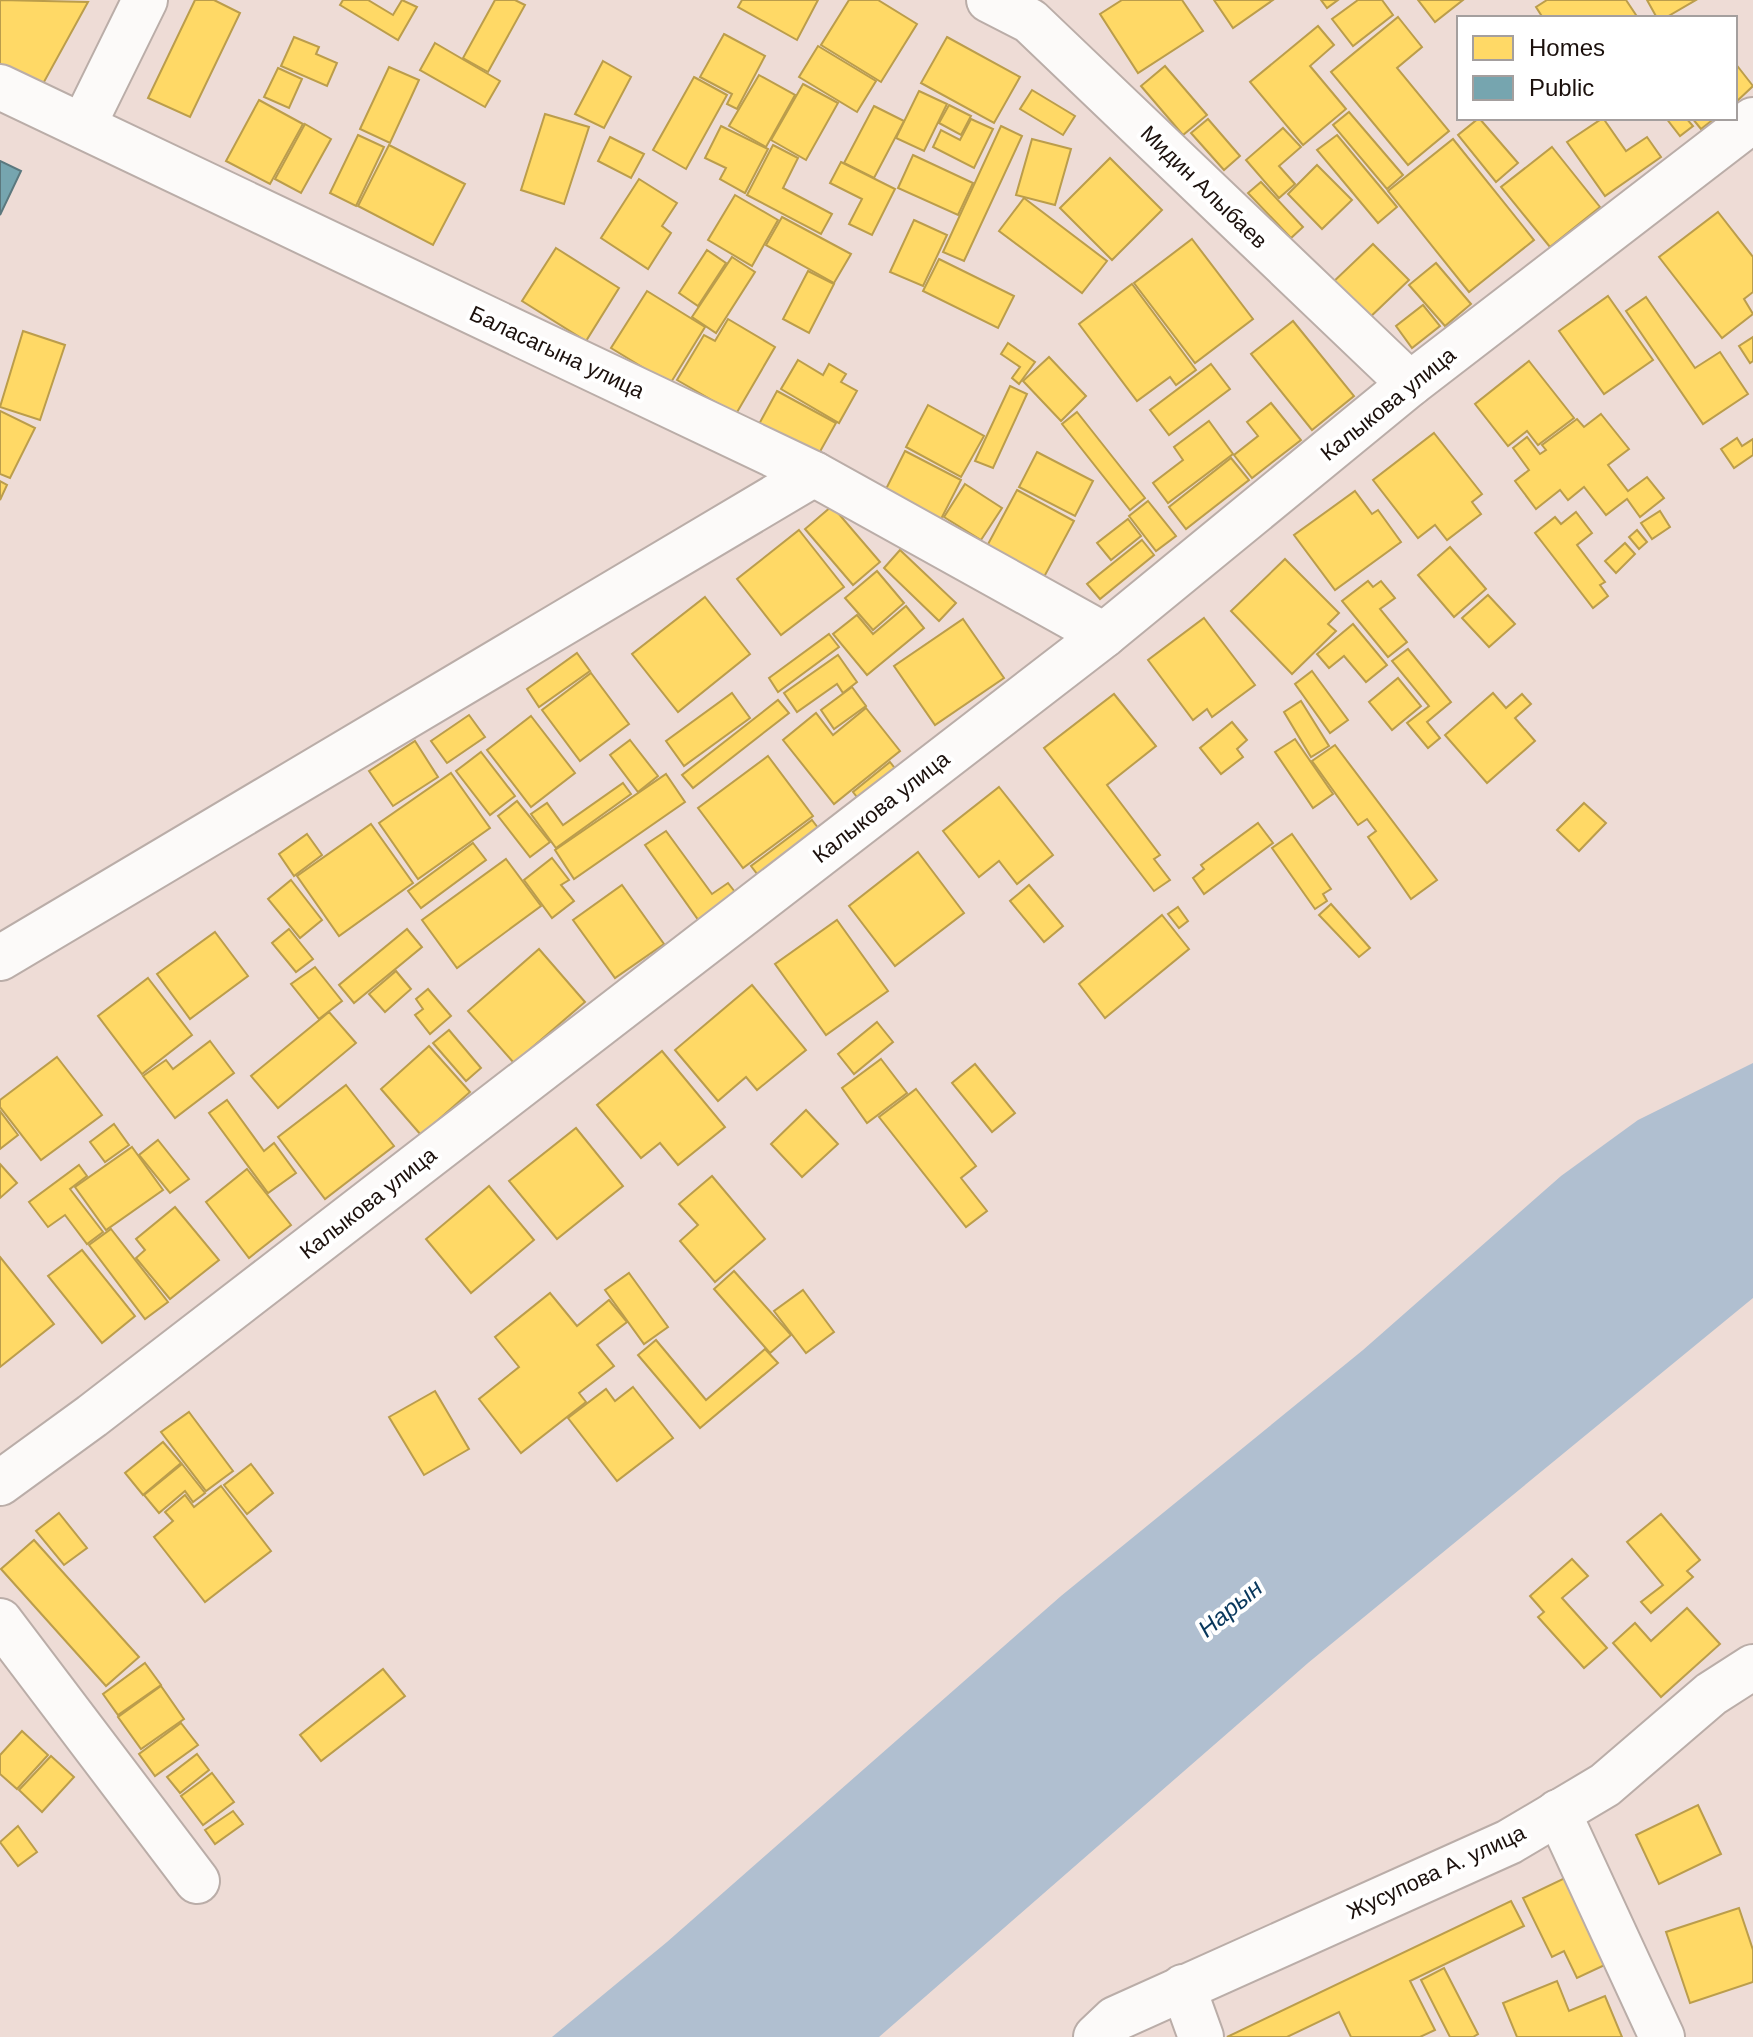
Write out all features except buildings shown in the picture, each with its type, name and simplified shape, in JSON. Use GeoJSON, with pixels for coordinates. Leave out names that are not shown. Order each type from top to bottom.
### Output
{"type":"FeatureCollection","features":[{"type":"Feature","properties":{"kind":"street"},"geometry":{"type":"LineString","coordinates":[[83,126],[145,0]]}},
{"type":"Feature","properties":{"kind":"street","name":"Мидин Алыбаев"},"geometry":{"type":"LineString","coordinates":[[989,0],[1044,11],[1410,384]]}},
{"type":"Feature","properties":{"kind":"street","name":"Баласагына улица"},"geometry":{"type":"LineString","coordinates":[[0,87],[814,474],[1104,635]]}},
{"type":"Feature","properties":{"kind":"street","name":"Калыкова улица"},"geometry":{"type":"LineString","coordinates":[[0,1483],[105,1406],[1104,635],[1410,384],[1753,120]]}},
{"type":"Feature","properties":{"kind":"street"},"geometry":{"type":"LineString","coordinates":[[0,958],[814,474]]}},
{"type":"Feature","properties":{"kind":"street"},"geometry":{"type":"LineString","coordinates":[[0,1621],[197,1881]]}},
{"type":"Feature","properties":{"kind":"street","name":"Жусупова А. улица"},"geometry":{"type":"LineString","coordinates":[[1096,2037],[1115,2019],[1509,1842],[1605,1785],[1711,1694],[1753,1667]]}},
{"type":"Feature","properties":{"kind":"street"},"geometry":{"type":"LineString","coordinates":[[1558,1812],[1662,2037]]}},
{"type":"Feature","properties":{"kind":"street"},"geometry":{"type":"LineString","coordinates":[[1183,1987],[1201,2037]]}},
{"type":"Feature","properties":{"kind":"water","name":"Нарын"},"geometry":{"type":"Polygon","coordinates":[[[1753,1063],[1753,1298],[1308,1663],[879,2037],[552,2037],[667,1942],[1061,1596],[1363,1350],[1561,1176],[1638,1120],[1753,1063]]]}}]}
